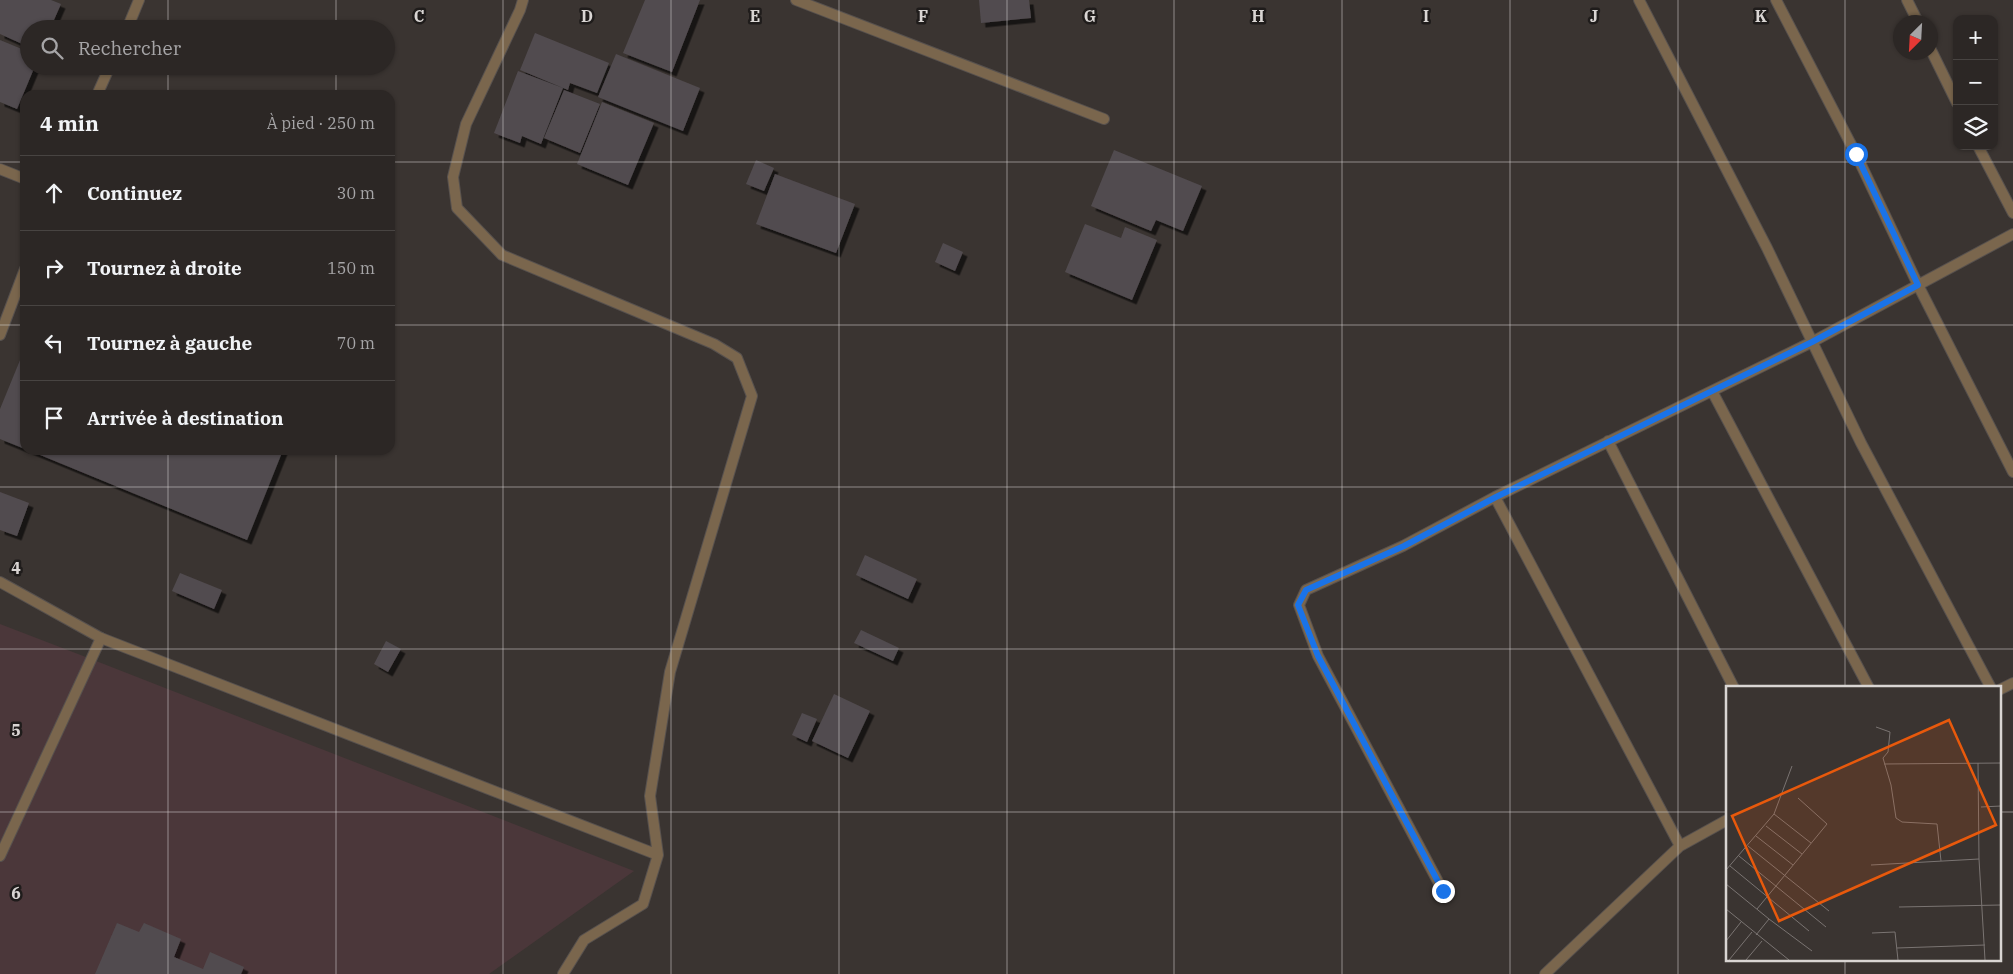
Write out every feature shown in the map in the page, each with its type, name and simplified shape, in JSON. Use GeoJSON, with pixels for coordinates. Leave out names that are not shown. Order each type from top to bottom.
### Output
{"type":"FeatureCollection","features":[{"type":"Feature","properties":{"kind":"street"},"geometry":{"type":"LineString","coordinates":[[131,20],[139,0]]}},
{"type":"Feature","properties":{"kind":"street"},"geometry":{"type":"LineString","coordinates":[[523,0],[466,124],[453,177],[457,208],[502,255],[722,348],[737,358],[752,396],[670,672],[650,796],[658,855],[643,904],[584,940],[563,974]]}},
{"type":"Feature","properties":{"kind":"street"},"geometry":{"type":"LineString","coordinates":[[796,0],[1104,119]]}},
{"type":"Feature","properties":{"kind":"street"},"geometry":{"type":"LineString","coordinates":[[1639,0],[1763,239],[1861,443],[1991,686]]}},
{"type":"Feature","properties":{"kind":"street"},"geometry":{"type":"LineString","coordinates":[[1776,0],[1856,154],[1918,285],[2013,472]]}},
{"type":"Feature","properties":{"kind":"street"},"geometry":{"type":"LineString","coordinates":[[1907,0],[1914,15]]}},
{"type":"Feature","properties":{"kind":"street"},"geometry":{"type":"LineString","coordinates":[[1936,60],[1953,94]]}},
{"type":"Feature","properties":{"kind":"street"},"geometry":{"type":"LineString","coordinates":[[99,90],[106,75]]}},
{"type":"Feature","properties":{"kind":"street"},"geometry":{"type":"LineString","coordinates":[[1980,150],[2013,213]]}},
{"type":"Feature","properties":{"kind":"street"},"geometry":{"type":"LineString","coordinates":[[0,169],[20,177]]}},
{"type":"Feature","properties":{"kind":"street"},"geometry":{"type":"LineString","coordinates":[[1443,891],[1318,656],[1298,605],[1306,590],[1404,546],[1608,441],[1812,342],[2013,234]]}},
{"type":"Feature","properties":{"kind":"street"},"geometry":{"type":"LineString","coordinates":[[0,335],[20,281]]}},
{"type":"Feature","properties":{"kind":"street"},"geometry":{"type":"LineString","coordinates":[[1712,390],[1868,686]]}},
{"type":"Feature","properties":{"kind":"street"},"geometry":{"type":"LineString","coordinates":[[1608,441],[1733,686]]}},
{"type":"Feature","properties":{"kind":"street"},"geometry":{"type":"LineString","coordinates":[[1496,497],[1680,846]]}},
{"type":"Feature","properties":{"kind":"street"},"geometry":{"type":"LineString","coordinates":[[0,582],[101,638],[658,855]]}},
{"type":"Feature","properties":{"kind":"street"},"geometry":{"type":"LineString","coordinates":[[0,856],[101,638]]}},
{"type":"Feature","properties":{"kind":"street"},"geometry":{"type":"LineString","coordinates":[[2000,690],[2013,683]]}},
{"type":"Feature","properties":{"kind":"street"},"geometry":{"type":"LineString","coordinates":[[1545,974],[1680,846],[1726,821]]}},
{"type":"Feature","properties":{"kind":"shaded area"},"geometry":{"type":"Polygon","coordinates":[[[0,624],[634,871],[489,974],[0,974],[0,624]]]}},
{"type":"Feature","properties":{"kind":"building"},"geometry":{"type":"Polygon","coordinates":[[[0,0],[51,0],[61,4],[54,20],[20,20],[20,43],[0,34],[0,0]]]}},
{"type":"Feature","properties":{"kind":"building"},"geometry":{"type":"Polygon","coordinates":[[[645,0],[700,0],[672,72],[623,53],[645,0]]]}},
{"type":"Feature","properties":{"kind":"building"},"geometry":{"type":"Polygon","coordinates":[[[979,0],[1029,0],[1031,18],[981,23],[979,0]]]}},
{"type":"Feature","properties":{"kind":"building"},"geometry":{"type":"Polygon","coordinates":[[[535,33],[609,63],[597,93],[570,83],[568,90],[520,70],[535,33]]]}},
{"type":"Feature","properties":{"kind":"building"},"geometry":{"type":"Polygon","coordinates":[[[0,40],[20,48],[20,75],[31,75],[25,90],[20,90],[20,102],[17,109],[0,102],[0,40]]]}},
{"type":"Feature","properties":{"kind":"building"},"geometry":{"type":"Polygon","coordinates":[[[616,54],[700,88],[683,131],[598,97],[616,54]]]}},
{"type":"Feature","properties":{"kind":"building"},"geometry":{"type":"Polygon","coordinates":[[[518,71],[563,88],[541,144],[522,136],[520,143],[494,133],[518,71]]]}},
{"type":"Feature","properties":{"kind":"building"},"geometry":{"type":"Polygon","coordinates":[[[564,90],[600,104],[580,153],[544,138],[564,90]]]}},
{"type":"Feature","properties":{"kind":"building"},"geometry":{"type":"Polygon","coordinates":[[[602,102],[654,123],[628,185],[577,164],[602,102]]]}},
{"type":"Feature","properties":{"kind":"building"},"geometry":{"type":"Polygon","coordinates":[[[1114,150],[1202,186],[1183,231],[1156,220],[1151,231],[1091,206],[1114,150]]]}},
{"type":"Feature","properties":{"kind":"building"},"geometry":{"type":"Polygon","coordinates":[[[756,160],[774,168],[764,191],[746,184],[756,160]]]}},
{"type":"Feature","properties":{"kind":"building"},"geometry":{"type":"Polygon","coordinates":[[[775,174],[855,204],[836,253],[756,224],[775,174]]]}},
{"type":"Feature","properties":{"kind":"building"},"geometry":{"type":"Polygon","coordinates":[[[1085,224],[1121,238],[1125,227],[1157,240],[1132,300],[1065,272],[1085,224]]]}},
{"type":"Feature","properties":{"kind":"building"},"geometry":{"type":"Polygon","coordinates":[[[943,243],[963,252],[955,271],[935,262],[943,243]]]}},
{"type":"Feature","properties":{"kind":"building"},"geometry":{"type":"Polygon","coordinates":[[[20,360],[20,447],[0,439],[0,409],[20,360]]]}},
{"type":"Feature","properties":{"kind":"building"},"geometry":{"type":"Polygon","coordinates":[[[40,455],[281,455],[247,540],[40,455]]]}},
{"type":"Feature","properties":{"kind":"building"},"geometry":{"type":"Polygon","coordinates":[[[0,492],[29,503],[17,536],[0,530],[0,492]]]}},
{"type":"Feature","properties":{"kind":"building"},"geometry":{"type":"Polygon","coordinates":[[[865,555],[917,579],[908,599],[856,575],[865,555]]]}},
{"type":"Feature","properties":{"kind":"building"},"geometry":{"type":"Polygon","coordinates":[[[180,573],[222,590],[214,609],[172,591],[180,573]]]}},
{"type":"Feature","properties":{"kind":"building"},"geometry":{"type":"Polygon","coordinates":[[[861,630],[899,648],[893,661],[854,643],[861,630]]]}},
{"type":"Feature","properties":{"kind":"building"},"geometry":{"type":"Polygon","coordinates":[[[386,641],[401,649],[388,672],[374,664],[386,641]]]}},
{"type":"Feature","properties":{"kind":"building"},"geometry":{"type":"Polygon","coordinates":[[[834,694],[870,711],[848,758],[812,741],[834,694]]]}},
{"type":"Feature","properties":{"kind":"building"},"geometry":{"type":"Polygon","coordinates":[[[802,713],[817,719],[807,742],[792,735],[802,713]]]}},
{"type":"Feature","properties":{"kind":"building"},"geometry":{"type":"Polygon","coordinates":[[[117,923],[139,932],[144,923],[181,939],[174,957],[203,969],[210,952],[244,967],[241,974],[95,974],[117,923]]]}},
{"type":"Feature","properties":{"kind":"route"},"geometry":{"type":"LineString","coordinates":[[1443,891],[1318,656],[1298,605],[1306,590],[1404,546],[1608,441],[1812,342],[1918,285],[1856,154]]}}]}
